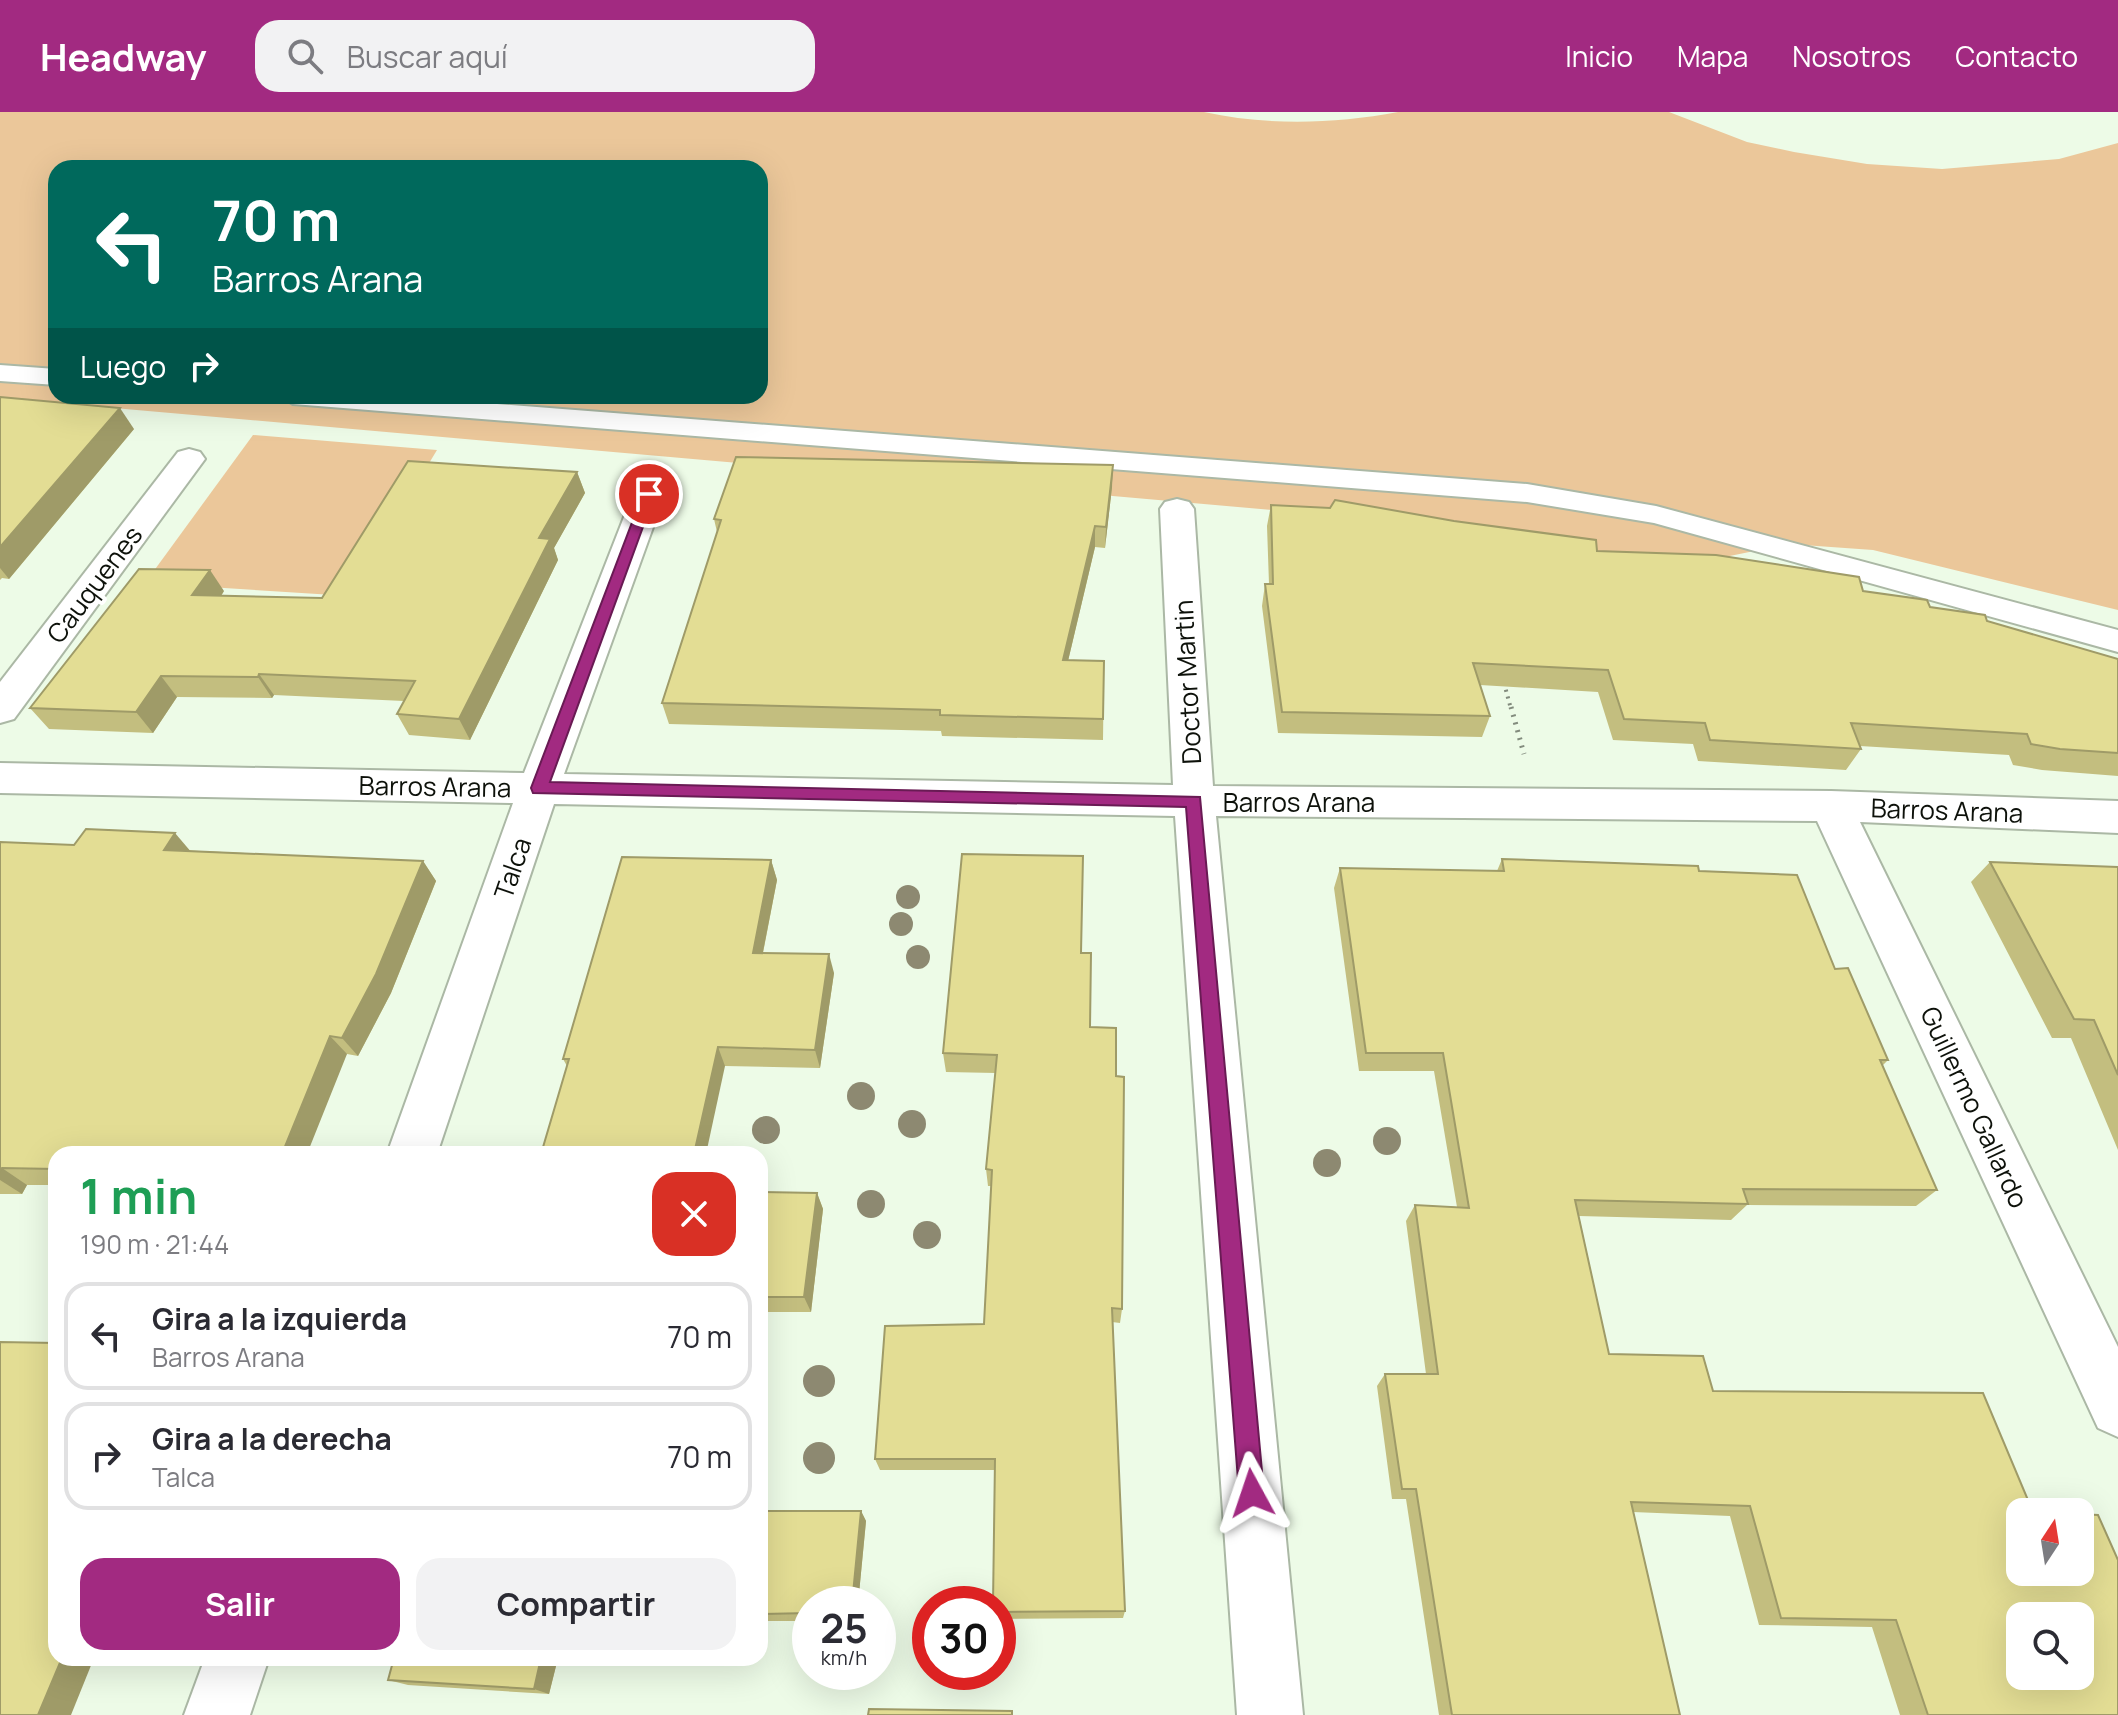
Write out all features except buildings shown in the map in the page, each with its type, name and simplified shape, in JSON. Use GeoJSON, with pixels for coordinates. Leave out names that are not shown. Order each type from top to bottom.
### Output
{"type":"FeatureCollection","features":[{"type":"Feature","properties":{"kind":"street","name":"Cauquenes"},"geometry":{"type":"LineString","coordinates":[[0,709],[189,459]]}},
{"type":"Feature","properties":{"kind":"street","name":"Talca"},"geometry":{"type":"LineString","coordinates":[[415,1146],[539,788],[649,494]]}},
{"type":"Feature","properties":{"kind":"street","name":"Doctor Martin"},"geometry":{"type":"LineString","coordinates":[[1177,509],[1194,801],[1270,1715]]}},
{"type":"Feature","properties":{"kind":"street","name":"Barros Arana"},"geometry":{"type":"LineString","coordinates":[[0,778],[1194,801],[1831,806],[2118,817]]}},
{"type":"Feature","properties":{"kind":"street","name":"Guillermo Gallardo"},"geometry":{"type":"LineString","coordinates":[[1831,806],[2118,1408]]}},
{"type":"Feature","properties":{"kind":"street"},"geometry":{"type":"LineString","coordinates":[[217,1715],[234,1666]]}},
{"type":"Feature","properties":{"kind":"lane"},"geometry":{"type":"LineString","coordinates":[[0,373],[48,376]]}},
{"type":"Feature","properties":{"kind":"lane"},"geometry":{"type":"LineString","coordinates":[[395,404],[1527,493],[1656,515],[2118,641]]}},
{"type":"Feature","properties":{"kind":"path"},"geometry":{"type":"LineString","coordinates":[[1501,673],[1527,763]]}},
{"type":"Feature","properties":{"kind":"shaded area"},"geometry":{"type":"Polygon","coordinates":[[[0,112],[1204,112],[1252,120],[1301,122],[1398,112],[1669,112],[1747,142],[1794,152],[1867,164],[1942,169],[2059,159],[2118,143],[2118,610],[1873,550],[1789,544],[1715,559],[1645,558],[1329,515],[68,404],[768,404],[768,160],[48,160],[48,402],[0,398],[0,112]]]}},
{"type":"Feature","properties":{"kind":"shaded area"},"geometry":{"type":"Polygon","coordinates":[[[253,435],[437,450],[349,596],[145,583],[253,435]]]}},
{"type":"Feature","properties":{"kind":"route"},"geometry":{"type":"LineString","coordinates":[[649,494],[539,788],[1194,801],[1252,1493]]}}]}
